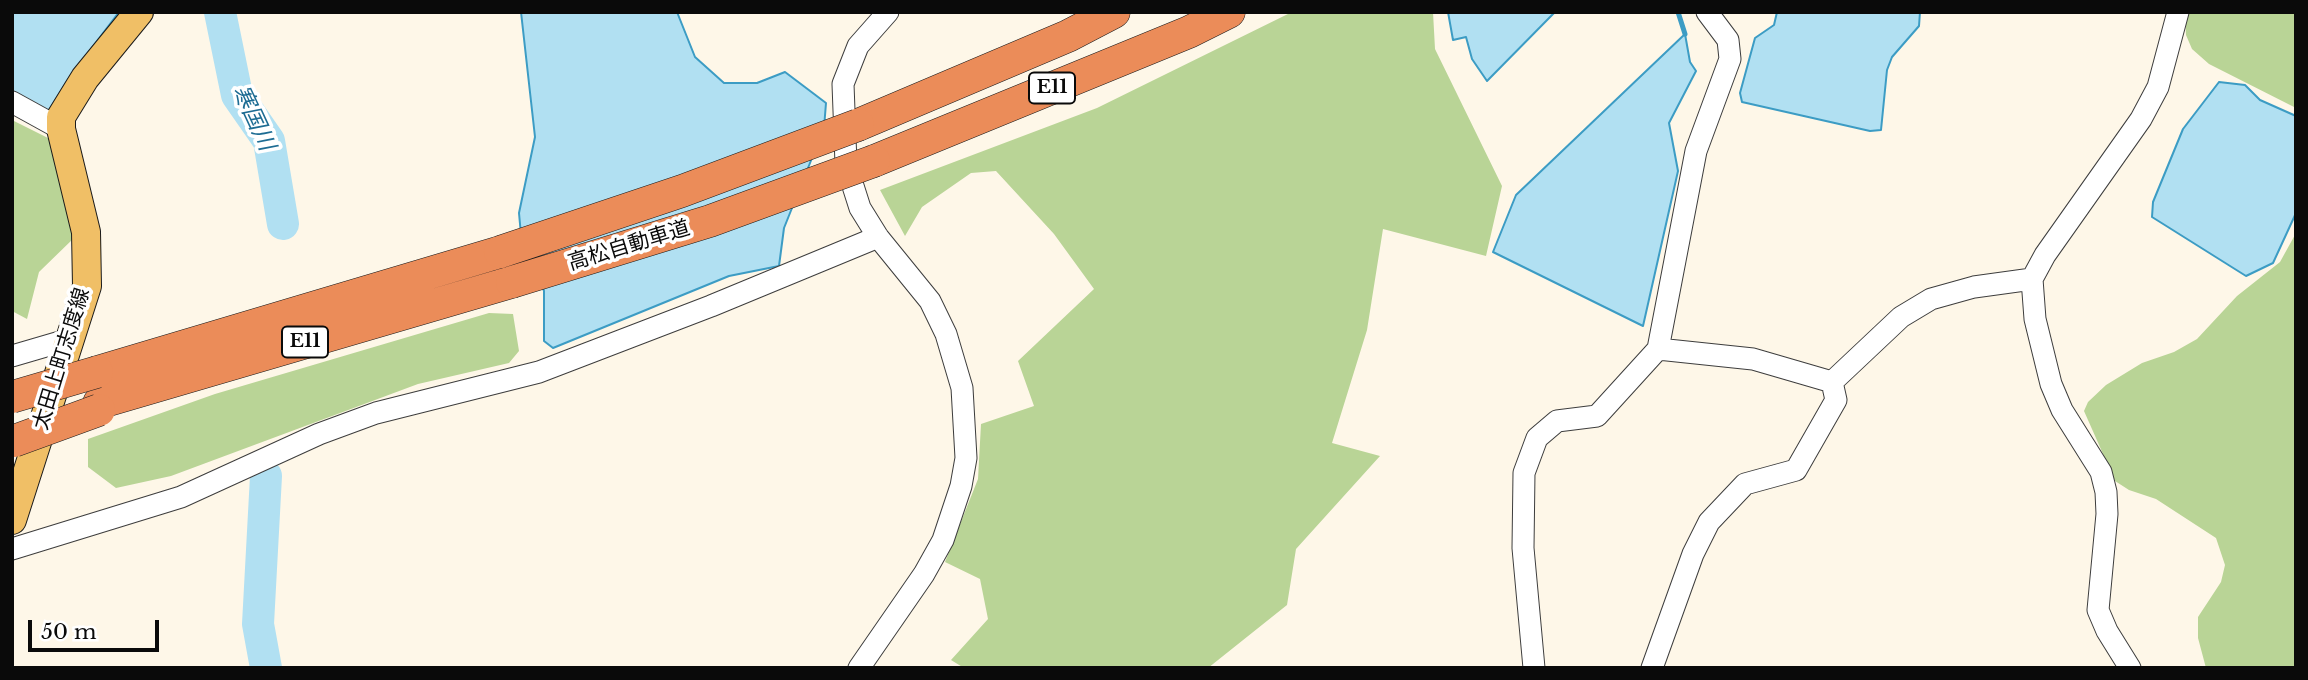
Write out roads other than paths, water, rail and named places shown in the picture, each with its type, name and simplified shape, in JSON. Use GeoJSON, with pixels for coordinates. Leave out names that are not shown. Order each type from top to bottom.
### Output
{"type":"FeatureCollection","features":[{"type":"Feature","properties":{"kind":"highway","name":"高松自動車道"},"geometry":{"type":"LineString","coordinates":[[13,435],[98,395],[500,252],[682,191],[858,125],[1068,36],[1115,12]]}},
{"type":"Feature","properties":{"kind":"highway","name":"高松自動車道"},"geometry":{"type":"LineString","coordinates":[[12,397],[98,395],[198,374],[710,221],[874,161],[1189,32],[1229,12]]}},
{"type":"Feature","properties":{"kind":"main road"},"geometry":{"type":"LineString","coordinates":[[61,129],[61,117],[85,78],[139,12]]}},
{"type":"Feature","properties":{"kind":"main road","name":"太田上町志度線"},"geometry":{"type":"LineString","coordinates":[[12,520],[87,286],[86,232],[61,129]]}},
{"type":"Feature","properties":{"kind":"street"},"geometry":{"type":"LineString","coordinates":[[859,668],[924,574],[943,540],[961,486],[966,458],[962,388],[946,334],[930,301],[878,237],[860,208],[846,164],[843,84],[859,46],[887,12]]}},
{"type":"Feature","properties":{"kind":"street"},"geometry":{"type":"LineString","coordinates":[[1534,668],[1523,548],[1521,499],[1524,473],[1537,438],[1557,421],[1597,416],[1658,349],[1696,151],[1730,59],[1728,40],[1707,12]]}},
{"type":"Feature","properties":{"kind":"street"},"geometry":{"type":"LineString","coordinates":[[2130,668],[2107,631],[2098,610],[2107,514],[2106,492],[2101,472],[2062,410],[2051,384],[2035,319],[2032,279],[2045,254],[2141,119],[2158,87],[2178,12]]}},
{"type":"Feature","properties":{"kind":"street"},"geometry":{"type":"LineString","coordinates":[[12,102],[61,129]]}},
{"type":"Feature","properties":{"kind":"street"},"geometry":{"type":"LineString","coordinates":[[12,549],[181,497],[319,434],[376,413],[539,372],[712,306],[878,237]]}},
{"type":"Feature","properties":{"kind":"street"},"geometry":{"type":"LineString","coordinates":[[1832,382],[1901,317],[1931,299],[1973,286],[2032,279]]}},
{"type":"Feature","properties":{"kind":"street"},"geometry":{"type":"LineString","coordinates":[[12,356],[70,339]]}},
{"type":"Feature","properties":{"kind":"street"},"geometry":{"type":"LineString","coordinates":[[1658,349],[1753,359],[1832,382]]}},
{"type":"Feature","properties":{"kind":"street"},"geometry":{"type":"LineString","coordinates":[[1652,668],[1693,554],[1709,522],[1745,484],[1796,470],[1836,400],[1832,382]]}},
{"type":"Feature","properties":{"kind":"water"},"geometry":{"type":"Polygon","coordinates":[[[12,12],[119,12],[69,78],[43,120],[12,95],[12,12]]]}},
{"type":"Feature","properties":{"kind":"water"},"geometry":{"type":"Polygon","coordinates":[[[521,12],[677,12],[695,57],[724,83],[757,83],[785,72],[826,103],[824,128],[784,228],[779,266],[729,276],[553,348],[544,341],[544,291],[521,235],[519,213],[535,137],[521,12]]]}},
{"type":"Feature","properties":{"kind":"water"},"geometry":{"type":"Polygon","coordinates":[[[1448,12],[1555,12],[1487,81],[1472,59],[1466,37],[1453,40],[1448,12]]]}},
{"type":"Feature","properties":{"kind":"water"},"geometry":{"type":"Polygon","coordinates":[[[1777,12],[1920,12],[1919,26],[1892,57],[1887,70],[1881,130],[1870,131],[1742,102],[1740,93],[1755,38],[1774,25],[1777,12]]]}},
{"type":"Feature","properties":{"kind":"water"},"geometry":{"type":"Polygon","coordinates":[[[1685,34],[1690,62],[1696,71],[1669,123],[1678,171],[1643,326],[1493,252],[1516,195],[1685,34]]]}},
{"type":"Feature","properties":{"kind":"water"},"geometry":{"type":"Polygon","coordinates":[[[2219,82],[2245,85],[2260,100],[2296,116],[2296,213],[2273,263],[2246,276],[2152,217],[2153,202],[2183,129],[2219,82]]]}},
{"type":"Feature","properties":{"kind":"waterway","name":"寒国川"},"geometry":{"type":"LineString","coordinates":[[220,12],[237,95],[269,141],[283,224]]}},
{"type":"Feature","properties":{"kind":"waterway"},"geometry":{"type":"LineString","coordinates":[[1678,12],[1685,34]]}},
{"type":"Feature","properties":{"kind":"waterway","name":"寒国川"},"geometry":{"type":"LineString","coordinates":[[266,476],[258,624],[266,668]]}}]}
